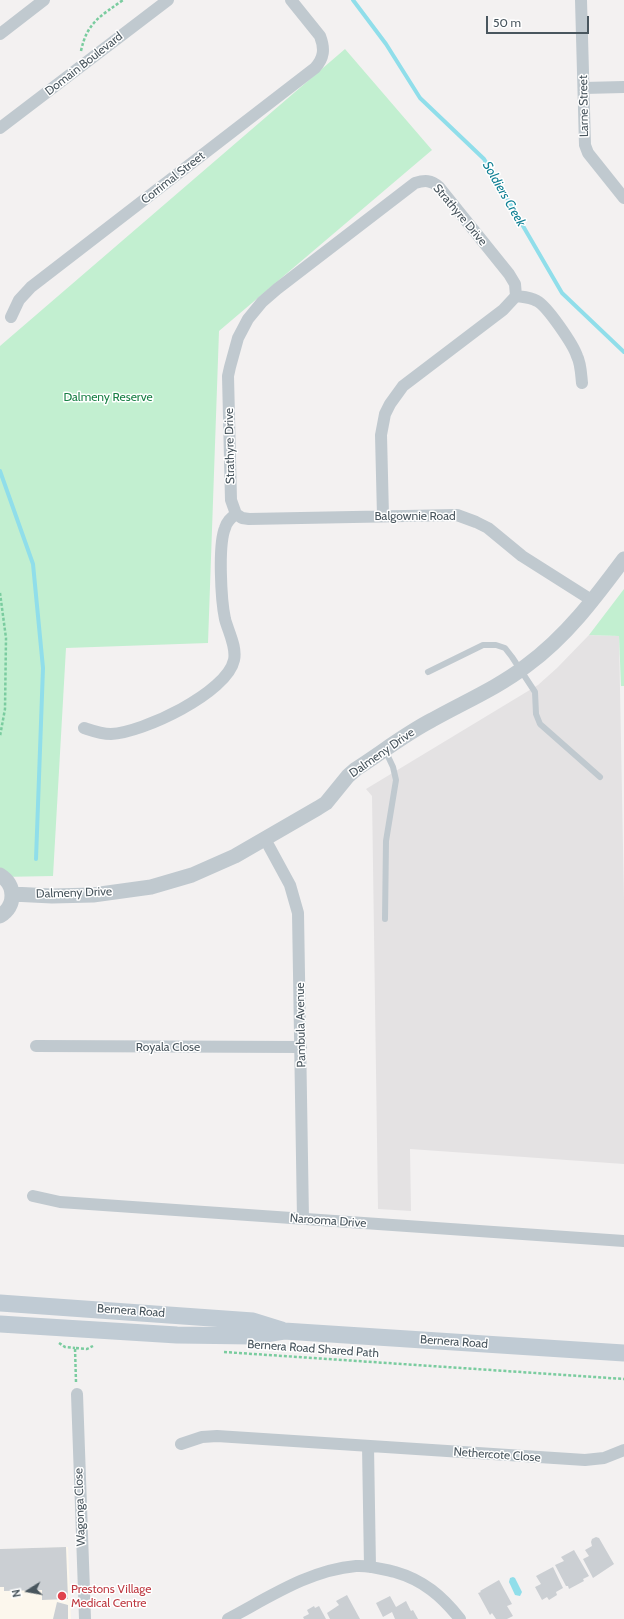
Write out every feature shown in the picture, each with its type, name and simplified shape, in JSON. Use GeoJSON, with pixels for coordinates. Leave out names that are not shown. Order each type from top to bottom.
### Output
{"type":"FeatureCollection","features":[{"type":"Feature","properties":{"kind":"main road","name":"Bernera Road"},"geometry":{"type":"LineString","coordinates":[[0,1303],[254,1321],[284,1331]]}},
{"type":"Feature","properties":{"kind":"main road","name":"Bernera Road"},"geometry":{"type":"LineString","coordinates":[[0,1324],[177,1335],[253,1336],[284,1331],[624,1353]]}},
{"type":"Feature","properties":{"kind":"street"},"geometry":{"type":"LineString","coordinates":[[0,34],[44,0]]}},
{"type":"Feature","properties":{"kind":"street","name":"Domain Boulevard"},"geometry":{"type":"LineString","coordinates":[[0,128],[168,0]]}},
{"type":"Feature","properties":{"kind":"street","name":"Corrimal Street"},"geometry":{"type":"LineString","coordinates":[[11,317],[19,300],[31,287],[315,68],[320,62],[324,50],[320,36],[291,0]]}},
{"type":"Feature","properties":{"kind":"street","name":"Larne Street"},"geometry":{"type":"LineString","coordinates":[[581,0],[585,146],[588,153],[624,198]]}},
{"type":"Feature","properties":{"kind":"street"},"geometry":{"type":"LineString","coordinates":[[584,88],[624,87]]}},
{"type":"Feature","properties":{"kind":"street","name":"Strathyre Drive"},"geometry":{"type":"LineString","coordinates":[[236,514],[231,500],[230,367],[238,338],[248,319],[262,302],[277,289],[415,184],[427,180],[433,182],[439,187],[509,274],[515,284],[516,296]]}},
{"type":"Feature","properties":{"kind":"street"},"geometry":{"type":"LineString","coordinates":[[383,516],[381,435],[385,414],[390,404],[403,386],[503,310],[516,296],[538,301],[548,311],[574,348],[580,364],[582,383]]}},
{"type":"Feature","properties":{"kind":"street"},"geometry":{"type":"LineString","coordinates":[[84,728],[111,734],[142,727],[168,716],[194,702],[213,687],[232,667],[235,659],[234,649],[225,618],[222,599],[222,546],[225,528],[229,520],[236,514]]}},
{"type":"Feature","properties":{"kind":"street","name":"Balgownie Road"},"geometry":{"type":"LineString","coordinates":[[236,514],[242,518],[249,519],[457,515],[476,522],[500,536],[522,556],[593,601]]}},
{"type":"Feature","properties":{"kind":"street","name":"Dalmeny Drive"},"geometry":{"type":"LineString","coordinates":[[12,894],[52,896],[93,895],[151,887],[211,868],[265,839],[326,803],[352,773],[412,731],[449,710],[490,690],[521,670],[556,640],[593,601],[624,560]]}},
{"type":"Feature","properties":{"kind":"street","name":"Pambula Avenue"},"geometry":{"type":"LineString","coordinates":[[265,839],[286,875],[297,903],[299,925],[303,1219]]}},
{"type":"Feature","properties":{"kind":"street"},"geometry":{"type":"LineString","coordinates":[[0,875],[10,884],[12,894],[9,907],[1,919]]}},
{"type":"Feature","properties":{"kind":"street","name":"Royala Close"},"geometry":{"type":"LineString","coordinates":[[36,1046],[301,1047]]}},
{"type":"Feature","properties":{"kind":"street","name":"Narooma Drive"},"geometry":{"type":"LineString","coordinates":[[33,1196],[60,1202],[624,1240]]}},
{"type":"Feature","properties":{"kind":"street","name":"Wagonga Close"},"geometry":{"type":"LineString","coordinates":[[77,1394],[85,1619]]}},
{"type":"Feature","properties":{"kind":"street","name":"Nethercote Close"},"geometry":{"type":"LineString","coordinates":[[181,1444],[202,1437],[217,1436],[585,1460],[604,1458],[624,1450]]}},
{"type":"Feature","properties":{"kind":"street"},"geometry":{"type":"LineString","coordinates":[[368,1446],[370,1567]]}},
{"type":"Feature","properties":{"kind":"street"},"geometry":{"type":"LineString","coordinates":[[228,1619],[289,1587],[319,1574],[345,1568],[370,1567],[399,1573],[422,1583],[441,1597],[460,1619]]}},
{"type":"Feature","properties":{"kind":"lane"},"geometry":{"type":"LineString","coordinates":[[428,672],[483,645],[496,645],[505,648],[535,692],[536,714],[540,724],[600,778]]}},
{"type":"Feature","properties":{"kind":"lane"},"geometry":{"type":"LineString","coordinates":[[385,750],[393,768],[396,780],[385,852],[385,919]]}},
{"type":"Feature","properties":{"kind":"path"},"geometry":{"type":"LineString","coordinates":[[83,65],[81,53],[88,29],[94,22],[123,0]]}},
{"type":"Feature","properties":{"kind":"path"},"geometry":{"type":"LineString","coordinates":[[0,593],[6,638],[5,709],[0,736]]}},
{"type":"Feature","properties":{"kind":"path"},"geometry":{"type":"LineString","coordinates":[[62,1341],[56,1341],[65,1347],[87,1349],[97,1344],[90,1343]]}},
{"type":"Feature","properties":{"kind":"path"},"geometry":{"type":"LineString","coordinates":[[75,1348],[77,1394]]}},
{"type":"Feature","properties":{"kind":"path","name":"Bernera Road Shared Path"},"geometry":{"type":"LineString","coordinates":[[217,1352],[624,1379]]}},
{"type":"Feature","properties":{"kind":"shaded area"},"geometry":{"type":"Polygon","coordinates":[[[589,635],[619,636],[624,901],[624,1164],[410,1149],[411,1211],[378,1209],[372,796],[366,789],[538,685],[589,635]]]}},
{"type":"Feature","properties":{"kind":"shaded area"},"geometry":{"type":"Polygon","coordinates":[[[68,1547],[71,1619],[0,1619],[0,1549],[68,1547]]]}},
{"type":"Feature","properties":{"kind":"green space","name":"Dalmeny Reserve"},"geometry":{"type":"Polygon","coordinates":[[[345,49],[432,150],[219,331],[208,643],[66,648],[53,876],[0,877],[0,346],[345,49]]]}},
{"type":"Feature","properties":{"kind":"green space"},"geometry":{"type":"Polygon","coordinates":[[[624,589],[624,686],[621,686],[619,636],[589,635],[624,589]]]}},
{"type":"Feature","properties":{"kind":"water"},"geometry":{"type":"Polygon","coordinates":[[[510,1578],[515,1578],[522,1592],[520,1596],[515,1595],[509,1582],[510,1578]]]}},
{"type":"Feature","properties":{"kind":"building"},"geometry":{"type":"Polygon","coordinates":[[[596,1537],[599,1538],[614,1564],[593,1578],[583,1559],[589,1556],[585,1550],[592,1546],[592,1539],[596,1537]]]}},
{"type":"Feature","properties":{"kind":"building"},"geometry":{"type":"Polygon","coordinates":[[[66,1547],[68,1599],[42,1600],[42,1590],[4,1591],[4,1587],[0,1587],[0,1549],[66,1547]]]}},
{"type":"Feature","properties":{"kind":"building"},"geometry":{"type":"Polygon","coordinates":[[[574,1550],[589,1576],[583,1579],[584,1581],[569,1589],[555,1565],[564,1561],[561,1557],[574,1550]]]}},
{"type":"Feature","properties":{"kind":"building"},"geometry":{"type":"Polygon","coordinates":[[[553,1567],[563,1588],[556,1592],[557,1595],[549,1600],[547,1597],[542,1600],[535,1587],[541,1584],[536,1576],[553,1567]]]}},
{"type":"Feature","properties":{"kind":"building"},"geometry":{"type":"Polygon","coordinates":[[[499,1580],[512,1604],[507,1606],[513,1616],[507,1619],[496,1619],[492,1613],[490,1615],[478,1593],[499,1580]]]}},
{"type":"Feature","properties":{"kind":"building"},"geometry":{"type":"Polygon","coordinates":[[[347,1595],[360,1619],[330,1619],[327,1613],[339,1605],[336,1601],[347,1595]]]}},
{"type":"Feature","properties":{"kind":"building"},"geometry":{"type":"Polygon","coordinates":[[[390,1596],[396,1607],[406,1601],[411,1611],[413,1610],[418,1619],[395,1619],[392,1612],[383,1617],[376,1603],[390,1596]]]}},
{"type":"Feature","properties":{"kind":"building"},"geometry":{"type":"Polygon","coordinates":[[[57,1602],[68,1605],[68,1619],[53,1619],[57,1602]]]}},
{"type":"Feature","properties":{"kind":"building"},"geometry":{"type":"Polygon","coordinates":[[[314,1606],[315,1608],[319,1606],[326,1619],[304,1619],[303,1617],[309,1614],[307,1610],[314,1606]]]}},
{"type":"Feature","properties":{"kind":"waterway","name":"Soldiers Creek"},"geometry":{"type":"LineString","coordinates":[[353,0],[386,44],[420,98],[484,159],[562,293],[624,352]]}},
{"type":"Feature","properties":{"kind":"waterway"},"geometry":{"type":"LineString","coordinates":[[0,471],[33,564],[43,668],[36,859]]}},
{"type":"Feature","properties":{"kind":"place","name":"Prestons Village Medical Centre"},"geometry":{"type":"Point","coordinates":[62,1596]}}]}
